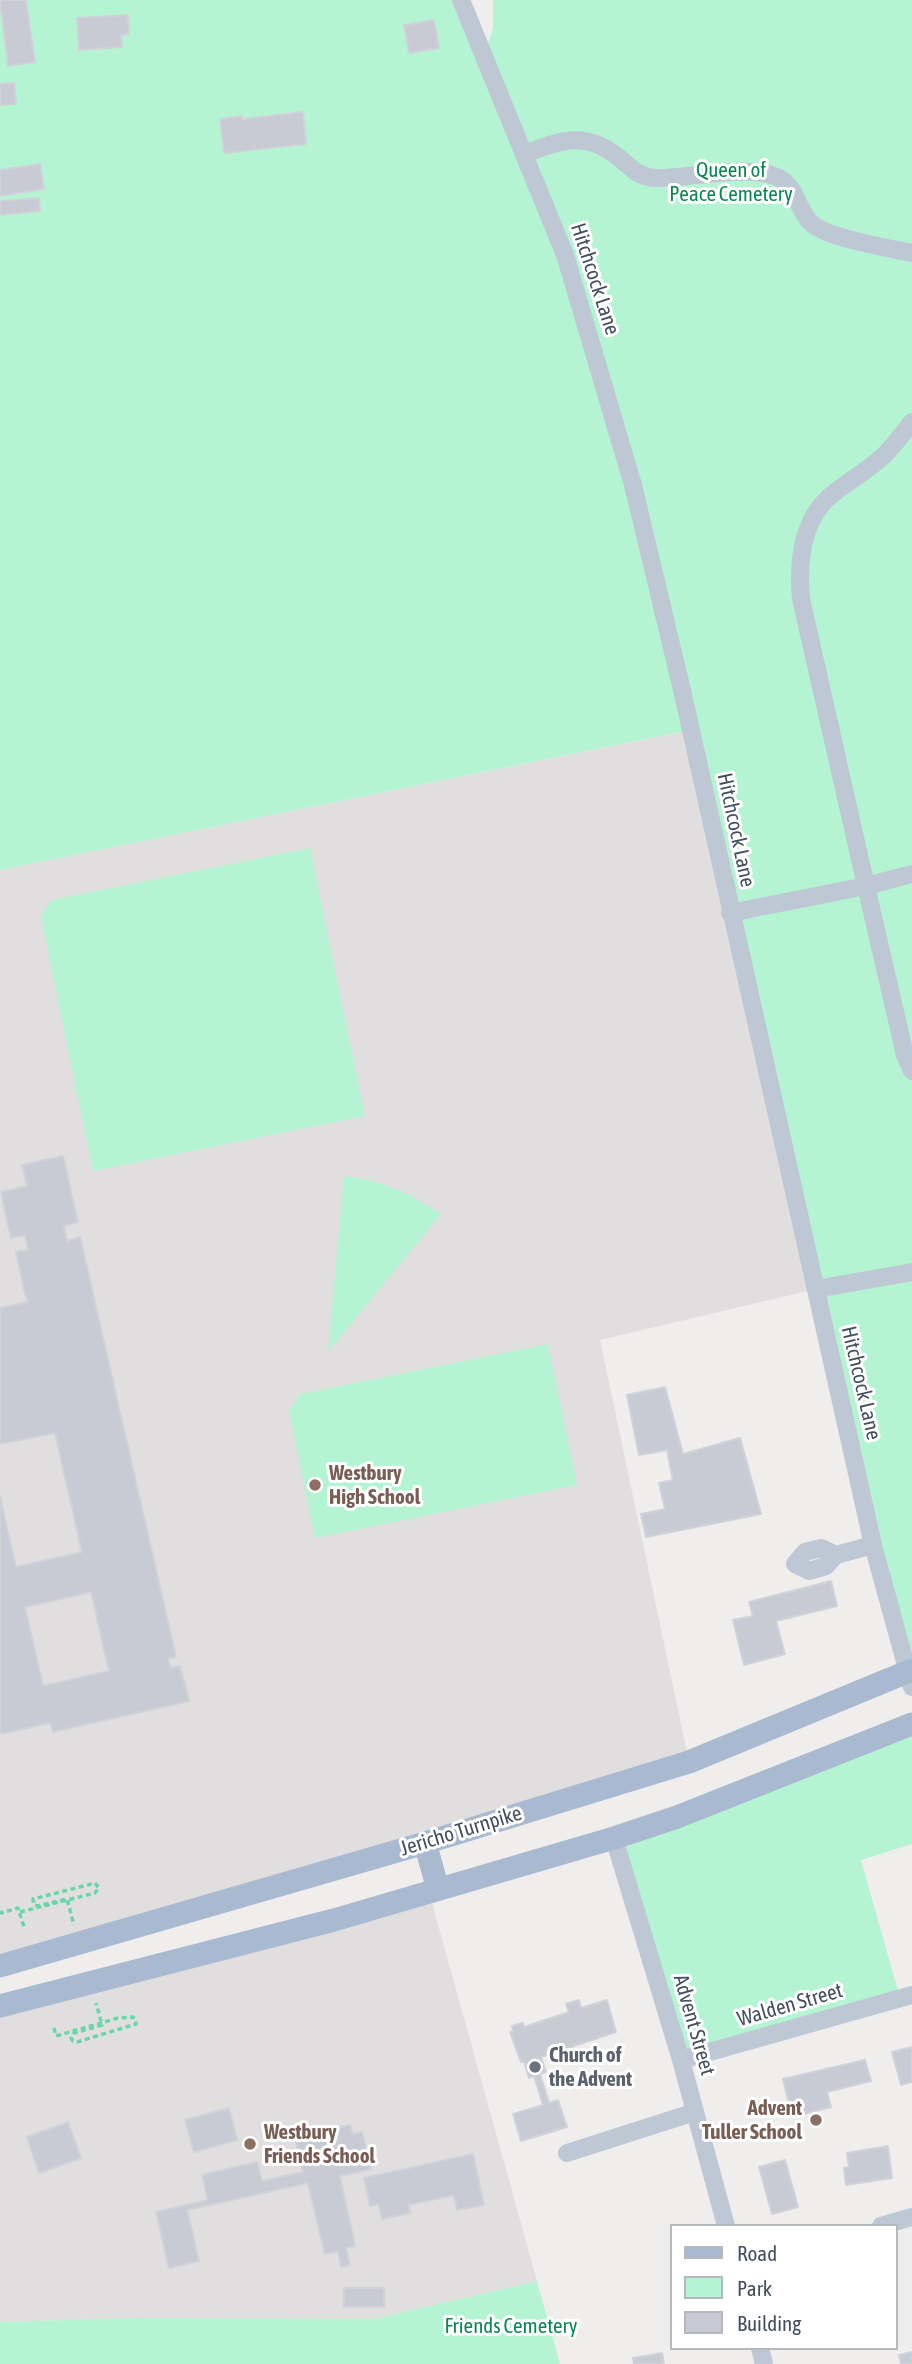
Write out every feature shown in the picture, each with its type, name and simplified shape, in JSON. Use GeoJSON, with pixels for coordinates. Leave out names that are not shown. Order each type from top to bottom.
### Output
{"type":"FeatureCollection","features":[{"type":"Feature","properties":{"kind":"main road","name":"Jericho Turnpike"},"geometry":{"type":"LineString","coordinates":[[0,1966],[425,1843],[689,1762],[910,1676]]}},
{"type":"Feature","properties":{"kind":"main road"},"geometry":{"type":"LineString","coordinates":[[0,2007],[334,1920],[614,1838],[689,1813],[912,1724]]}},
{"type":"Feature","properties":{"kind":"main road"},"geometry":{"type":"LineString","coordinates":[[425,1843],[438,1889]]}},
{"type":"Feature","properties":{"kind":"street","name":"Hitchcock Lane"},"geometry":{"type":"LineString","coordinates":[[461,0],[565,255],[633,485],[682,691],[873,1545],[910,1676]]}},
{"type":"Feature","properties":{"kind":"street"},"geometry":{"type":"LineString","coordinates":[[525,155],[555,142],[581,140],[606,147],[641,176],[656,178],[719,173],[769,174],[779,177],[788,185],[804,216],[814,227],[827,234],[912,253]]}},
{"type":"Feature","properties":{"kind":"street"},"geometry":{"type":"LineString","coordinates":[[912,422],[882,458],[825,500],[811,523],[798,572],[801,599],[866,886],[905,1055],[912,1071]]}},
{"type":"Feature","properties":{"kind":"street"},"geometry":{"type":"LineString","coordinates":[[730,913],[912,874]]}},
{"type":"Feature","properties":{"kind":"street"},"geometry":{"type":"LineString","coordinates":[[816,1289],[912,1272]]}},
{"type":"Feature","properties":{"kind":"street"},"geometry":{"type":"LineString","coordinates":[[836,1555],[873,1545]]}},
{"type":"Feature","properties":{"kind":"street","name":"Advent Street"},"geometry":{"type":"LineString","coordinates":[[614,1838],[681,2060],[725,2224]]}},
{"type":"Feature","properties":{"kind":"street","name":"Walden Street"},"geometry":{"type":"LineString","coordinates":[[681,2060],[912,1994]]}},
{"type":"Feature","properties":{"kind":"street"},"geometry":{"type":"LineString","coordinates":[[567,2153],[695,2112]]}},
{"type":"Feature","properties":{"kind":"street"},"geometry":{"type":"LineString","coordinates":[[888,2224],[912,2217]]}},
{"type":"Feature","properties":{"kind":"path"},"geometry":{"type":"LineString","coordinates":[[20,1912],[95,1893],[99,1885],[94,1883],[36,1897],[33,1902],[38,1906],[67,1899]]}},
{"type":"Feature","properties":{"kind":"path"},"geometry":{"type":"LineString","coordinates":[[0,1911],[18,1908],[24,1927]]}},
{"type":"Feature","properties":{"kind":"path"},"geometry":{"type":"LineString","coordinates":[[54,2028],[56,2036],[118,2018],[133,2017],[137,2021],[134,2026],[77,2042],[71,2039],[74,2033],[102,2025]]}},
{"type":"Feature","properties":{"kind":"shaded area","name":"Westbury High School"},"geometry":{"type":"Polygon","coordinates":[[[691,730],[816,1289],[600,1340],[689,1762],[0,1966],[0,870],[691,730]]]}},
{"type":"Feature","properties":{"kind":"shaded area","name":"Westbury Friends School"},"geometry":{"type":"Polygon","coordinates":[[[429,1892],[537,2281],[374,2319],[134,2318],[0,2322],[0,2006],[429,1892]]]}},
{"type":"Feature","properties":{"kind":"green space","name":"Queen of Peace Cemetery"},"geometry":{"type":"Polygon","coordinates":[[[0,0],[461,0],[484,55],[493,29],[493,0],[912,0],[912,1670],[907,1672],[690,730],[0,870],[0,0]]]}},
{"type":"Feature","properties":{"kind":"green space"},"geometry":{"type":"Polygon","coordinates":[[[310,848],[365,1116],[93,1171],[41,916],[52,900],[310,848]]]}},
{"type":"Feature","properties":{"kind":"green space"},"geometry":{"type":"Polygon","coordinates":[[[344,1176],[395,1189],[441,1214],[328,1352],[344,1176]]]}},
{"type":"Feature","properties":{"kind":"green space"},"geometry":{"type":"Polygon","coordinates":[[[548,1344],[577,1485],[315,1538],[289,1410],[301,1394],[548,1344]]]}},
{"type":"Feature","properties":{"kind":"green space"},"geometry":{"type":"Polygon","coordinates":[[[912,1724],[912,1844],[861,1860],[900,1998],[681,2060],[614,1838],[912,1724]]]}},
{"type":"Feature","properties":{"kind":"green space","name":"Friends Cemetery"},"geometry":{"type":"Polygon","coordinates":[[[537,2281],[560,2364],[0,2364],[0,2322],[134,2318],[374,2319],[537,2281]]]}},
{"type":"Feature","properties":{"kind":"building"},"geometry":{"type":"Polygon","coordinates":[[[0,0],[26,0],[35,62],[8,66],[0,0]]]}},
{"type":"Feature","properties":{"kind":"building"},"geometry":{"type":"Polygon","coordinates":[[[128,15],[129,34],[121,35],[122,47],[79,50],[77,18],[128,15]]]}},
{"type":"Feature","properties":{"kind":"building"},"geometry":{"type":"Polygon","coordinates":[[[434,20],[439,48],[409,53],[404,25],[434,20]]]}},
{"type":"Feature","properties":{"kind":"building"},"geometry":{"type":"Polygon","coordinates":[[[14,83],[16,104],[0,105],[0,84],[14,83]]]}},
{"type":"Feature","properties":{"kind":"building"},"geometry":{"type":"Polygon","coordinates":[[[303,112],[306,144],[224,153],[220,119],[303,112]]]}},
{"type":"Feature","properties":{"kind":"building"},"geometry":{"type":"Polygon","coordinates":[[[40,164],[44,189],[0,196],[0,170],[40,164]]]}},
{"type":"Feature","properties":{"kind":"building"},"geometry":{"type":"Polygon","coordinates":[[[39,198],[40,211],[0,215],[0,201],[39,198]]]}},
{"type":"Feature","properties":{"kind":"building"},"geometry":{"type":"Polygon","coordinates":[[[63,1156],[78,1222],[64,1226],[67,1241],[80,1237],[176,1657],[168,1659],[170,1668],[180,1666],[189,1701],[53,1732],[50,1723],[0,1734],[0,1497],[16,1567],[82,1552],[55,1433],[0,1444],[0,1308],[27,1302],[16,1252],[28,1250],[25,1235],[11,1238],[1,1192],[27,1186],[22,1165],[63,1156]],[[91,1592],[25,1607],[43,1686],[109,1671],[91,1592]]]}},
{"type":"Feature","properties":{"kind":"building"},"geometry":{"type":"Polygon","coordinates":[[[665,1387],[683,1454],[740,1438],[761,1514],[646,1537],[641,1514],[665,1509],[659,1483],[673,1480],[667,1450],[639,1455],[627,1395],[665,1387]]]}},
{"type":"Feature","properties":{"kind":"building"},"geometry":{"type":"Polygon","coordinates":[[[831,1581],[837,1606],[776,1621],[785,1654],[744,1665],[733,1620],[753,1616],[749,1602],[831,1581]]]}},
{"type":"Feature","properties":{"kind":"building","name":"Church of the Advent"},"geometry":{"type":"Polygon","coordinates":[[[579,2000],[581,2008],[607,2000],[616,2032],[541,2057],[546,2072],[540,2074],[549,2103],[558,2100],[567,2127],[521,2141],[513,2114],[543,2105],[534,2076],[529,2078],[524,2062],[521,2062],[510,2032],[513,2031],[512,2026],[523,2023],[524,2027],[569,2012],[566,2004],[579,2000]]]}},
{"type":"Feature","properties":{"kind":"building"},"geometry":{"type":"Polygon","coordinates":[[[912,2047],[912,2082],[901,2085],[892,2052],[912,2047]]]}},
{"type":"Feature","properties":{"kind":"building"},"geometry":{"type":"Polygon","coordinates":[[[865,2060],[871,2081],[827,2092],[831,2107],[792,2117],[783,2079],[865,2060]]]}},
{"type":"Feature","properties":{"kind":"building"},"geometry":{"type":"Polygon","coordinates":[[[229,2108],[237,2140],[194,2152],[185,2120],[229,2108]]]}},
{"type":"Feature","properties":{"kind":"building"},"geometry":{"type":"Polygon","coordinates":[[[68,2122],[81,2158],[39,2173],[27,2137],[68,2122]]]}},
{"type":"Feature","properties":{"kind":"building"},"geometry":{"type":"Polygon","coordinates":[[[350,2125],[353,2134],[362,2132],[371,2169],[340,2176],[355,2246],[346,2248],[350,2265],[341,2267],[338,2251],[325,2254],[308,2183],[187,2210],[199,2261],[169,2268],[156,2212],[208,2200],[202,2175],[257,2162],[262,2181],[303,2172],[295,2138],[350,2125]]]}},
{"type":"Feature","properties":{"kind":"building"},"geometry":{"type":"Polygon","coordinates":[[[888,2146],[892,2178],[846,2185],[844,2168],[849,2167],[847,2153],[888,2146]]]}},
{"type":"Feature","properties":{"kind":"building"},"geometry":{"type":"Polygon","coordinates":[[[473,2154],[484,2205],[457,2210],[454,2195],[409,2205],[410,2213],[382,2219],[379,2204],[370,2206],[364,2178],[473,2154]]]}},
{"type":"Feature","properties":{"kind":"building"},"geometry":{"type":"Polygon","coordinates":[[[785,2160],[798,2207],[772,2214],[759,2167],[785,2160]]]}},
{"type":"Feature","properties":{"kind":"building"},"geometry":{"type":"Polygon","coordinates":[[[344,2288],[384,2288],[384,2307],[344,2307],[344,2288]]]}},
{"type":"Feature","properties":{"kind":"building"},"geometry":{"type":"Polygon","coordinates":[[[912,2352],[912,2364],[901,2364],[899,2355],[912,2352]]]}},
{"type":"Feature","properties":{"kind":"building"},"geometry":{"type":"Polygon","coordinates":[[[662,2353],[664,2364],[634,2364],[633,2358],[662,2353]]]}},
{"type":"Feature","properties":{"kind":"place","name":"Westbury High School"},"geometry":{"type":"Point","coordinates":[315,1485]}},
{"type":"Feature","properties":{"kind":"place","name":"Church of the Advent"},"geometry":{"type":"Point","coordinates":[535,2067]}},
{"type":"Feature","properties":{"kind":"place","name":"Advent Tuller School"},"geometry":{"type":"Point","coordinates":[816,2120]}},
{"type":"Feature","properties":{"kind":"place","name":"Westbury Friends School"},"geometry":{"type":"Point","coordinates":[250,2144]}}]}
